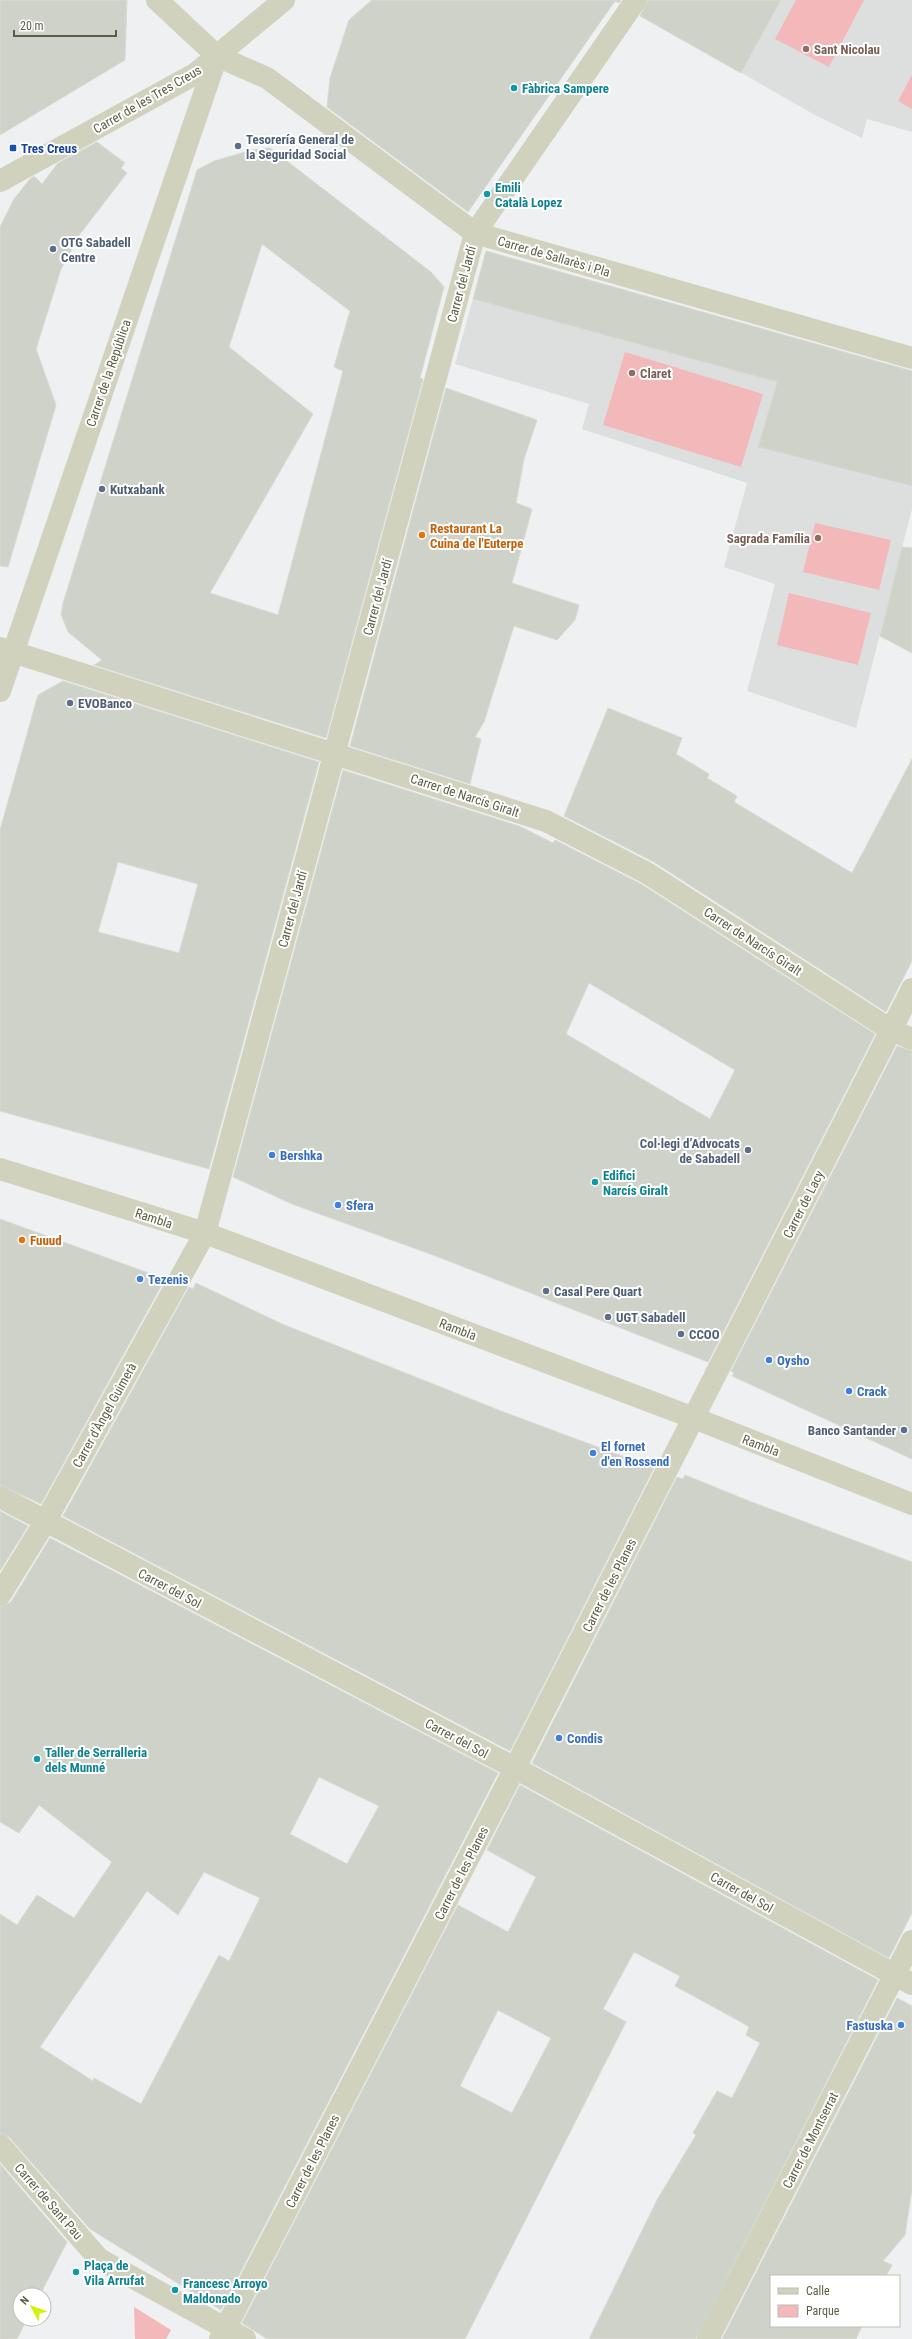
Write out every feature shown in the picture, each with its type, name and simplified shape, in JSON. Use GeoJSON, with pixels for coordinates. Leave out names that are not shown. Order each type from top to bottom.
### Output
{"type":"FeatureCollection","features":[{"type":"Feature","properties":{"kind":"street","name":"Carrer de Sallarès i Pla"},"geometry":{"type":"LineString","coordinates":[[157,0],[217,56],[267,78],[474,233],[912,358]]}},
{"type":"Feature","properties":{"kind":"street","name":"Carrer de les Tres Creus"},"geometry":{"type":"LineString","coordinates":[[0,181],[195,74],[284,0]]}},
{"type":"Feature","properties":{"kind":"street","name":"Carrer del Jardí"},"geometry":{"type":"LineString","coordinates":[[204,1233],[474,233],[636,0]]}},
{"type":"Feature","properties":{"kind":"street","name":"Carrer de la República"},"geometry":{"type":"LineString","coordinates":[[0,691],[6,649],[217,56]]}},
{"type":"Feature","properties":{"kind":"street","name":"Carrer de Narcís Giralt"},"geometry":{"type":"LineString","coordinates":[[6,649],[546,821],[647,873],[891,1030],[912,1039]]}},
{"type":"Feature","properties":{"kind":"street","name":"Carrer de Lacy"},"geometry":{"type":"LineString","coordinates":[[694,1418],[912,989]]}},
{"type":"Feature","properties":{"kind":"street","name":"Rambla"},"geometry":{"type":"LineString","coordinates":[[0,1169],[204,1233],[694,1418],[912,1504]]}},
{"type":"Feature","properties":{"kind":"street","name":"Carrer d'Àngel Guimerà"},"geometry":{"type":"LineString","coordinates":[[0,1595],[45,1522],[204,1233]]}},
{"type":"Feature","properties":{"kind":"street","name":"Carrer de les Planes"},"geometry":{"type":"LineString","coordinates":[[223,2333],[694,1418]]}},
{"type":"Feature","properties":{"kind":"street","name":"Carrer del Sol"},"geometry":{"type":"LineString","coordinates":[[0,1497],[515,1768],[903,1980]]}},
{"type":"Feature","properties":{"kind":"street","name":"Carrer de Montserrat"},"geometry":{"type":"LineString","coordinates":[[708,2339],[903,1980],[912,1940]]}},
{"type":"Feature","properties":{"kind":"street","name":"Carrer de Sant Pau"},"geometry":{"type":"LineString","coordinates":[[0,2145],[99,2259],[223,2333],[245,2339]]}},
{"type":"Feature","properties":{"kind":"shaded area","name":"Sant Nicolau"},"geometry":{"type":"Polygon","coordinates":[[[651,0],[912,0],[912,132],[867,119],[862,138],[815,115],[640,15],[651,0]]]}},
{"type":"Feature","properties":{"kind":"shaded area"},"geometry":{"type":"Polygon","coordinates":[[[486,251],[912,371],[912,509],[856,728],[747,691],[775,584],[724,567],[747,483],[582,429],[589,404],[455,364],[486,251]]]}},
{"type":"Feature","properties":{"kind":"green space"},"geometry":{"type":"Polygon","coordinates":[[[796,0],[864,0],[829,67],[775,39],[796,0]]]}},
{"type":"Feature","properties":{"kind":"green space"},"geometry":{"type":"Polygon","coordinates":[[[912,75],[912,109],[898,101],[912,75]]]}},
{"type":"Feature","properties":{"kind":"green space"},"geometry":{"type":"Polygon","coordinates":[[[625,352],[763,394],[741,467],[603,425],[625,352]]]}},
{"type":"Feature","properties":{"kind":"green space"},"geometry":{"type":"Polygon","coordinates":[[[815,523],[891,540],[879,590],[803,572],[815,523]]]}},
{"type":"Feature","properties":{"kind":"green space"},"geometry":{"type":"Polygon","coordinates":[[[789,593],[871,613],[858,665],[777,645],[789,593]]]}},
{"type":"Feature","properties":{"kind":"green space"},"geometry":{"type":"Polygon","coordinates":[[[134,2307],[171,2330],[166,2339],[135,2339],[134,2307]]]}},
{"type":"Feature","properties":{"kind":"building"},"geometry":{"type":"Polygon","coordinates":[[[0,0],[127,0],[125,60],[0,135],[0,0]]]}},
{"type":"Feature","properties":{"kind":"building"},"geometry":{"type":"Polygon","coordinates":[[[372,0],[621,0],[619,3],[615,1],[468,212],[327,107],[330,78],[349,20],[372,0]]]}},
{"type":"Feature","properties":{"kind":"building"},"geometry":{"type":"Polygon","coordinates":[[[648,0],[781,0],[741,73],[640,16],[648,0]]]}},
{"type":"Feature","properties":{"kind":"building"},"geometry":{"type":"Polygon","coordinates":[[[97,142],[125,163],[121,168],[127,173],[80,234],[61,269],[36,349],[56,405],[8,567],[0,566],[0,227],[14,199],[30,179],[34,176],[42,184],[58,163],[97,142]]]}},
{"type":"Feature","properties":{"kind":"building"},"geometry":{"type":"Polygon","coordinates":[[[270,148],[431,272],[444,287],[420,378],[423,379],[326,738],[94,665],[102,660],[68,632],[61,614],[63,603],[197,170],[214,161],[252,150],[270,148]],[[262,244],[229,347],[313,414],[210,593],[278,615],[343,371],[334,367],[350,311],[262,244]]]}},
{"type":"Feature","properties":{"kind":"building"},"geometry":{"type":"Polygon","coordinates":[[[486,251],[912,371],[912,486],[758,447],[777,382],[473,299],[486,251]]]}},
{"type":"Feature","properties":{"kind":"building"},"geometry":{"type":"Polygon","coordinates":[[[446,388],[537,420],[524,459],[516,503],[532,509],[512,583],[579,605],[575,620],[557,640],[514,626],[484,722],[475,737],[481,739],[470,784],[350,746],[446,388]]]}},
{"type":"Feature","properties":{"kind":"building"},"geometry":{"type":"Polygon","coordinates":[[[902,547],[912,548],[912,653],[880,636],[902,547]]]}},
{"type":"Feature","properties":{"kind":"building"},"geometry":{"type":"Polygon","coordinates":[[[63,681],[319,762],[209,1169],[0,1111],[0,830],[38,695],[63,681]],[[118,862],[98,932],[179,953],[198,884],[118,862]]]}},
{"type":"Feature","properties":{"kind":"building"},"geometry":{"type":"Polygon","coordinates":[[[608,708],[682,738],[676,754],[709,774],[707,778],[737,796],[734,802],[852,873],[912,759],[912,961],[886,1012],[654,862],[564,816],[608,708]]]}},
{"type":"Feature","properties":{"kind":"building"},"geometry":{"type":"Polygon","coordinates":[[[343,770],[519,826],[553,843],[555,840],[641,884],[875,1034],[708,1362],[433,1255],[292,1204],[233,1177],[343,770]],[[589,983],[566,1034],[710,1119],[735,1070],[589,983]]]}},
{"type":"Feature","properties":{"kind":"building"},"geometry":{"type":"Polygon","coordinates":[[[897,1046],[912,1051],[912,1459],[732,1376],[734,1373],[731,1371],[897,1046]]]}},
{"type":"Feature","properties":{"kind":"building"},"geometry":{"type":"Polygon","coordinates":[[[0,1219],[165,1279],[41,1504],[0,1485],[0,1219]]]}},
{"type":"Feature","properties":{"kind":"building"},"geometry":{"type":"Polygon","coordinates":[[[196,1283],[282,1324],[501,1411],[654,1468],[510,1751],[63,1516],[189,1287],[193,1289],[196,1283]]]}},
{"type":"Feature","properties":{"kind":"building"},"geometry":{"type":"Polygon","coordinates":[[[685,1475],[749,1501],[912,1562],[912,1913],[889,1958],[532,1763],[677,1477],[683,1479],[685,1475]]]}},
{"type":"Feature","properties":{"kind":"building"},"geometry":{"type":"Polygon","coordinates":[[[0,1511],[28,1526],[0,1571],[0,1511]]]}},
{"type":"Feature","properties":{"kind":"building"},"geometry":{"type":"Polygon","coordinates":[[[50,1538],[498,1773],[221,2310],[90,2229],[9,2137],[0,2133],[0,1914],[17,1925],[37,1895],[74,1918],[112,1862],[39,1805],[19,1833],[0,1822],[0,1607],[11,1602],[50,1538]],[[319,1777],[290,1834],[347,1864],[379,1806],[319,1777]],[[204,1872],[178,1915],[147,1891],[40,2047],[93,2081],[94,2078],[141,2104],[219,1955],[229,1961],[260,1898],[204,1872]]]}},
{"type":"Feature","properties":{"kind":"building"},"geometry":{"type":"Polygon","coordinates":[[[520,1785],[878,1980],[696,2339],[589,2339],[657,2200],[696,2135],[693,2133],[717,2091],[732,2098],[760,2043],[746,2035],[749,2027],[675,1986],[680,1976],[634,1952],[603,2009],[626,2022],[465,2339],[267,2339],[242,2323],[458,1905],[508,1932],[536,1877],[487,1850],[520,1785]],[[498,2010],[460,2086],[512,2113],[551,2038],[498,2010]]]}},
{"type":"Feature","properties":{"kind":"building"},"geometry":{"type":"Polygon","coordinates":[[[897,1998],[912,2006],[912,2189],[905,2235],[883,2261],[892,2265],[887,2275],[770,2275],[770,2327],[862,2327],[856,2339],[722,2339],[897,1998]]]}},
{"type":"Feature","properties":{"kind":"building"},"geometry":{"type":"Polygon","coordinates":[[[0,2164],[67,2242],[44,2287],[12,2287],[12,2327],[23,2327],[17,2339],[0,2339],[0,2164]]]}},
{"type":"Feature","properties":{"kind":"place","name":"Sant Nicolau"},"geometry":{"type":"Point","coordinates":[806,49]}},
{"type":"Feature","properties":{"kind":"place","name":"Fàbrica Sampere"},"geometry":{"type":"Point","coordinates":[514,88]}},
{"type":"Feature","properties":{"kind":"place","name":"Tesorería General de la Seguridad Social"},"geometry":{"type":"Point","coordinates":[238,146]}},
{"type":"Feature","properties":{"kind":"place","name":"Tres Creus"},"geometry":{"type":"Point","coordinates":[13,148]}},
{"type":"Feature","properties":{"kind":"place","name":"Emili Català Lopez"},"geometry":{"type":"Point","coordinates":[487,194]}},
{"type":"Feature","properties":{"kind":"place","name":"OTG Sabadell Centre"},"geometry":{"type":"Point","coordinates":[53,249]}},
{"type":"Feature","properties":{"kind":"place","name":"Claret"},"geometry":{"type":"Point","coordinates":[632,373]}},
{"type":"Feature","properties":{"kind":"place","name":"Kutxabank"},"geometry":{"type":"Point","coordinates":[102,489]}},
{"type":"Feature","properties":{"kind":"place","name":"Restaurant La Cuina de l'Euterpe"},"geometry":{"type":"Point","coordinates":[422,535]}},
{"type":"Feature","properties":{"kind":"place","name":"Sagrada Família"},"geometry":{"type":"Point","coordinates":[818,538]}},
{"type":"Feature","properties":{"kind":"place","name":"EVOBanco"},"geometry":{"type":"Point","coordinates":[70,703]}},
{"type":"Feature","properties":{"kind":"place","name":"Col·legi d’Advocats de Sabadell"},"geometry":{"type":"Point","coordinates":[748,1150]}},
{"type":"Feature","properties":{"kind":"place","name":"Bershka"},"geometry":{"type":"Point","coordinates":[272,1155]}},
{"type":"Feature","properties":{"kind":"place","name":"Edifici Narcís Giralt"},"geometry":{"type":"Point","coordinates":[595,1182]}},
{"type":"Feature","properties":{"kind":"place","name":"Sfera"},"geometry":{"type":"Point","coordinates":[338,1205]}},
{"type":"Feature","properties":{"kind":"place","name":"Fuuud"},"geometry":{"type":"Point","coordinates":[22,1240]}},
{"type":"Feature","properties":{"kind":"place","name":"Tezenis"},"geometry":{"type":"Point","coordinates":[140,1279]}},
{"type":"Feature","properties":{"kind":"place","name":"Casal Pere Quart"},"geometry":{"type":"Point","coordinates":[546,1291]}},
{"type":"Feature","properties":{"kind":"place","name":"UGT Sabadell"},"geometry":{"type":"Point","coordinates":[608,1317]}},
{"type":"Feature","properties":{"kind":"place","name":"CCOO"},"geometry":{"type":"Point","coordinates":[681,1334]}},
{"type":"Feature","properties":{"kind":"place","name":"Oysho"},"geometry":{"type":"Point","coordinates":[769,1360]}},
{"type":"Feature","properties":{"kind":"place","name":"Crack"},"geometry":{"type":"Point","coordinates":[849,1391]}},
{"type":"Feature","properties":{"kind":"place","name":"Banco Santander"},"geometry":{"type":"Point","coordinates":[904,1430]}},
{"type":"Feature","properties":{"kind":"place","name":"El fornet d'en Rossend"},"geometry":{"type":"Point","coordinates":[593,1453]}},
{"type":"Feature","properties":{"kind":"place","name":"Condis"},"geometry":{"type":"Point","coordinates":[559,1738]}},
{"type":"Feature","properties":{"kind":"place","name":"Taller de Serralleria dels Munné"},"geometry":{"type":"Point","coordinates":[37,1759]}},
{"type":"Feature","properties":{"kind":"place","name":"Fastuska"},"geometry":{"type":"Point","coordinates":[901,2025]}},
{"type":"Feature","properties":{"kind":"place","name":"Plaça de Vila Arrufat"},"geometry":{"type":"Point","coordinates":[76,2272]}},
{"type":"Feature","properties":{"kind":"place","name":"Francesc Arroyo Maldonado"},"geometry":{"type":"Point","coordinates":[175,2290]}}]}
